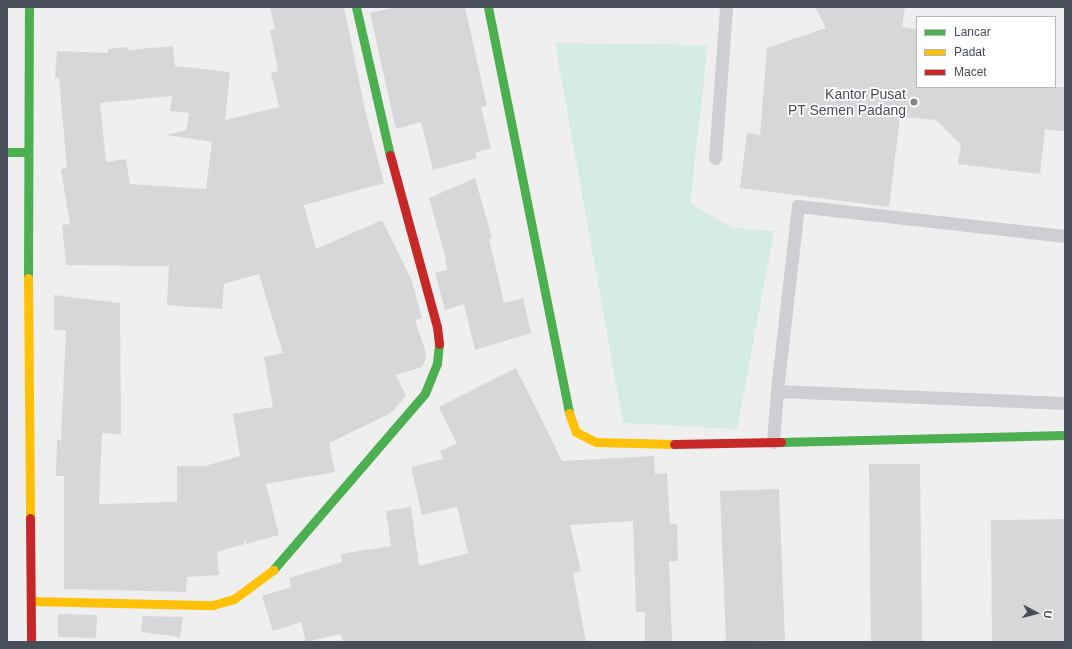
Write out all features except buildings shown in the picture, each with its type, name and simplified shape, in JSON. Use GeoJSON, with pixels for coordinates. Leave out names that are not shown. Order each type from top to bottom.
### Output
{"type":"FeatureCollection","features":[{"type":"Feature","properties":{"kind":"main road"},"geometry":{"type":"LineString","coordinates":[[29,7],[27,152],[31,642]]}},
{"type":"Feature","properties":{"kind":"main road"},"geometry":{"type":"LineString","coordinates":[[31,601],[194,606],[213,605],[234,599],[269,574],[425,393],[433,379],[440,347],[437,326],[377,107],[356,7]]}},
{"type":"Feature","properties":{"kind":"main road"},"geometry":{"type":"LineString","coordinates":[[488,7],[570,420],[576,432],[596,442],[677,444],[1065,436]]}},
{"type":"Feature","properties":{"kind":"main road"},"geometry":{"type":"LineString","coordinates":[[7,152],[27,152]]}},
{"type":"Feature","properties":{"kind":"lane"},"geometry":{"type":"LineString","coordinates":[[715,158],[726,7]]}},
{"type":"Feature","properties":{"kind":"lane"},"geometry":{"type":"LineString","coordinates":[[773,442],[777,391],[798,206],[1065,236]]}},
{"type":"Feature","properties":{"kind":"lane"},"geometry":{"type":"LineString","coordinates":[[777,391],[1065,403]]}},
{"type":"Feature","properties":{"kind":"green space"},"geometry":{"type":"Polygon","coordinates":[[[555,43],[708,45],[690,203],[732,228],[774,231],[737,429],[623,423],[555,43]]]}},
{"type":"Feature","properties":{"kind":"traffic: fast"},"geometry":{"type":"LineString","coordinates":[[28,278],[29,7]]}},
{"type":"Feature","properties":{"kind":"traffic: fast"},"geometry":{"type":"LineString","coordinates":[[356,7],[390,155]]}},
{"type":"Feature","properties":{"kind":"traffic: fast"},"geometry":{"type":"LineString","coordinates":[[488,7],[569,413]]}},
{"type":"Feature","properties":{"kind":"traffic: fast"},"geometry":{"type":"LineString","coordinates":[[7,152],[27,152]]}},
{"type":"Feature","properties":{"kind":"traffic: fast"},"geometry":{"type":"LineString","coordinates":[[273,570],[425,393],[437,363],[439,344]]}},
{"type":"Feature","properties":{"kind":"traffic: fast"},"geometry":{"type":"LineString","coordinates":[[781,442],[1065,435]]}},
{"type":"Feature","properties":{"kind":"traffic: slow"},"geometry":{"type":"LineString","coordinates":[[28,278],[30,518]]}},
{"type":"Feature","properties":{"kind":"traffic: slow"},"geometry":{"type":"LineString","coordinates":[[569,413],[576,432],[596,442],[674,444]]}},
{"type":"Feature","properties":{"kind":"traffic: slow"},"geometry":{"type":"LineString","coordinates":[[31,601],[213,605],[234,599],[273,570]]}},
{"type":"Feature","properties":{"kind":"traffic: jam"},"geometry":{"type":"LineString","coordinates":[[390,155],[437,327],[439,344]]}},
{"type":"Feature","properties":{"kind":"traffic: jam"},"geometry":{"type":"LineString","coordinates":[[674,444],[781,442]]}},
{"type":"Feature","properties":{"kind":"traffic: jam"},"geometry":{"type":"LineString","coordinates":[[30,518],[31,642]]}},
{"type":"Feature","properties":{"kind":"place","name":"Kantor Pusat PT Semen Padang"},"geometry":{"type":"Point","coordinates":[914,102]}}]}
